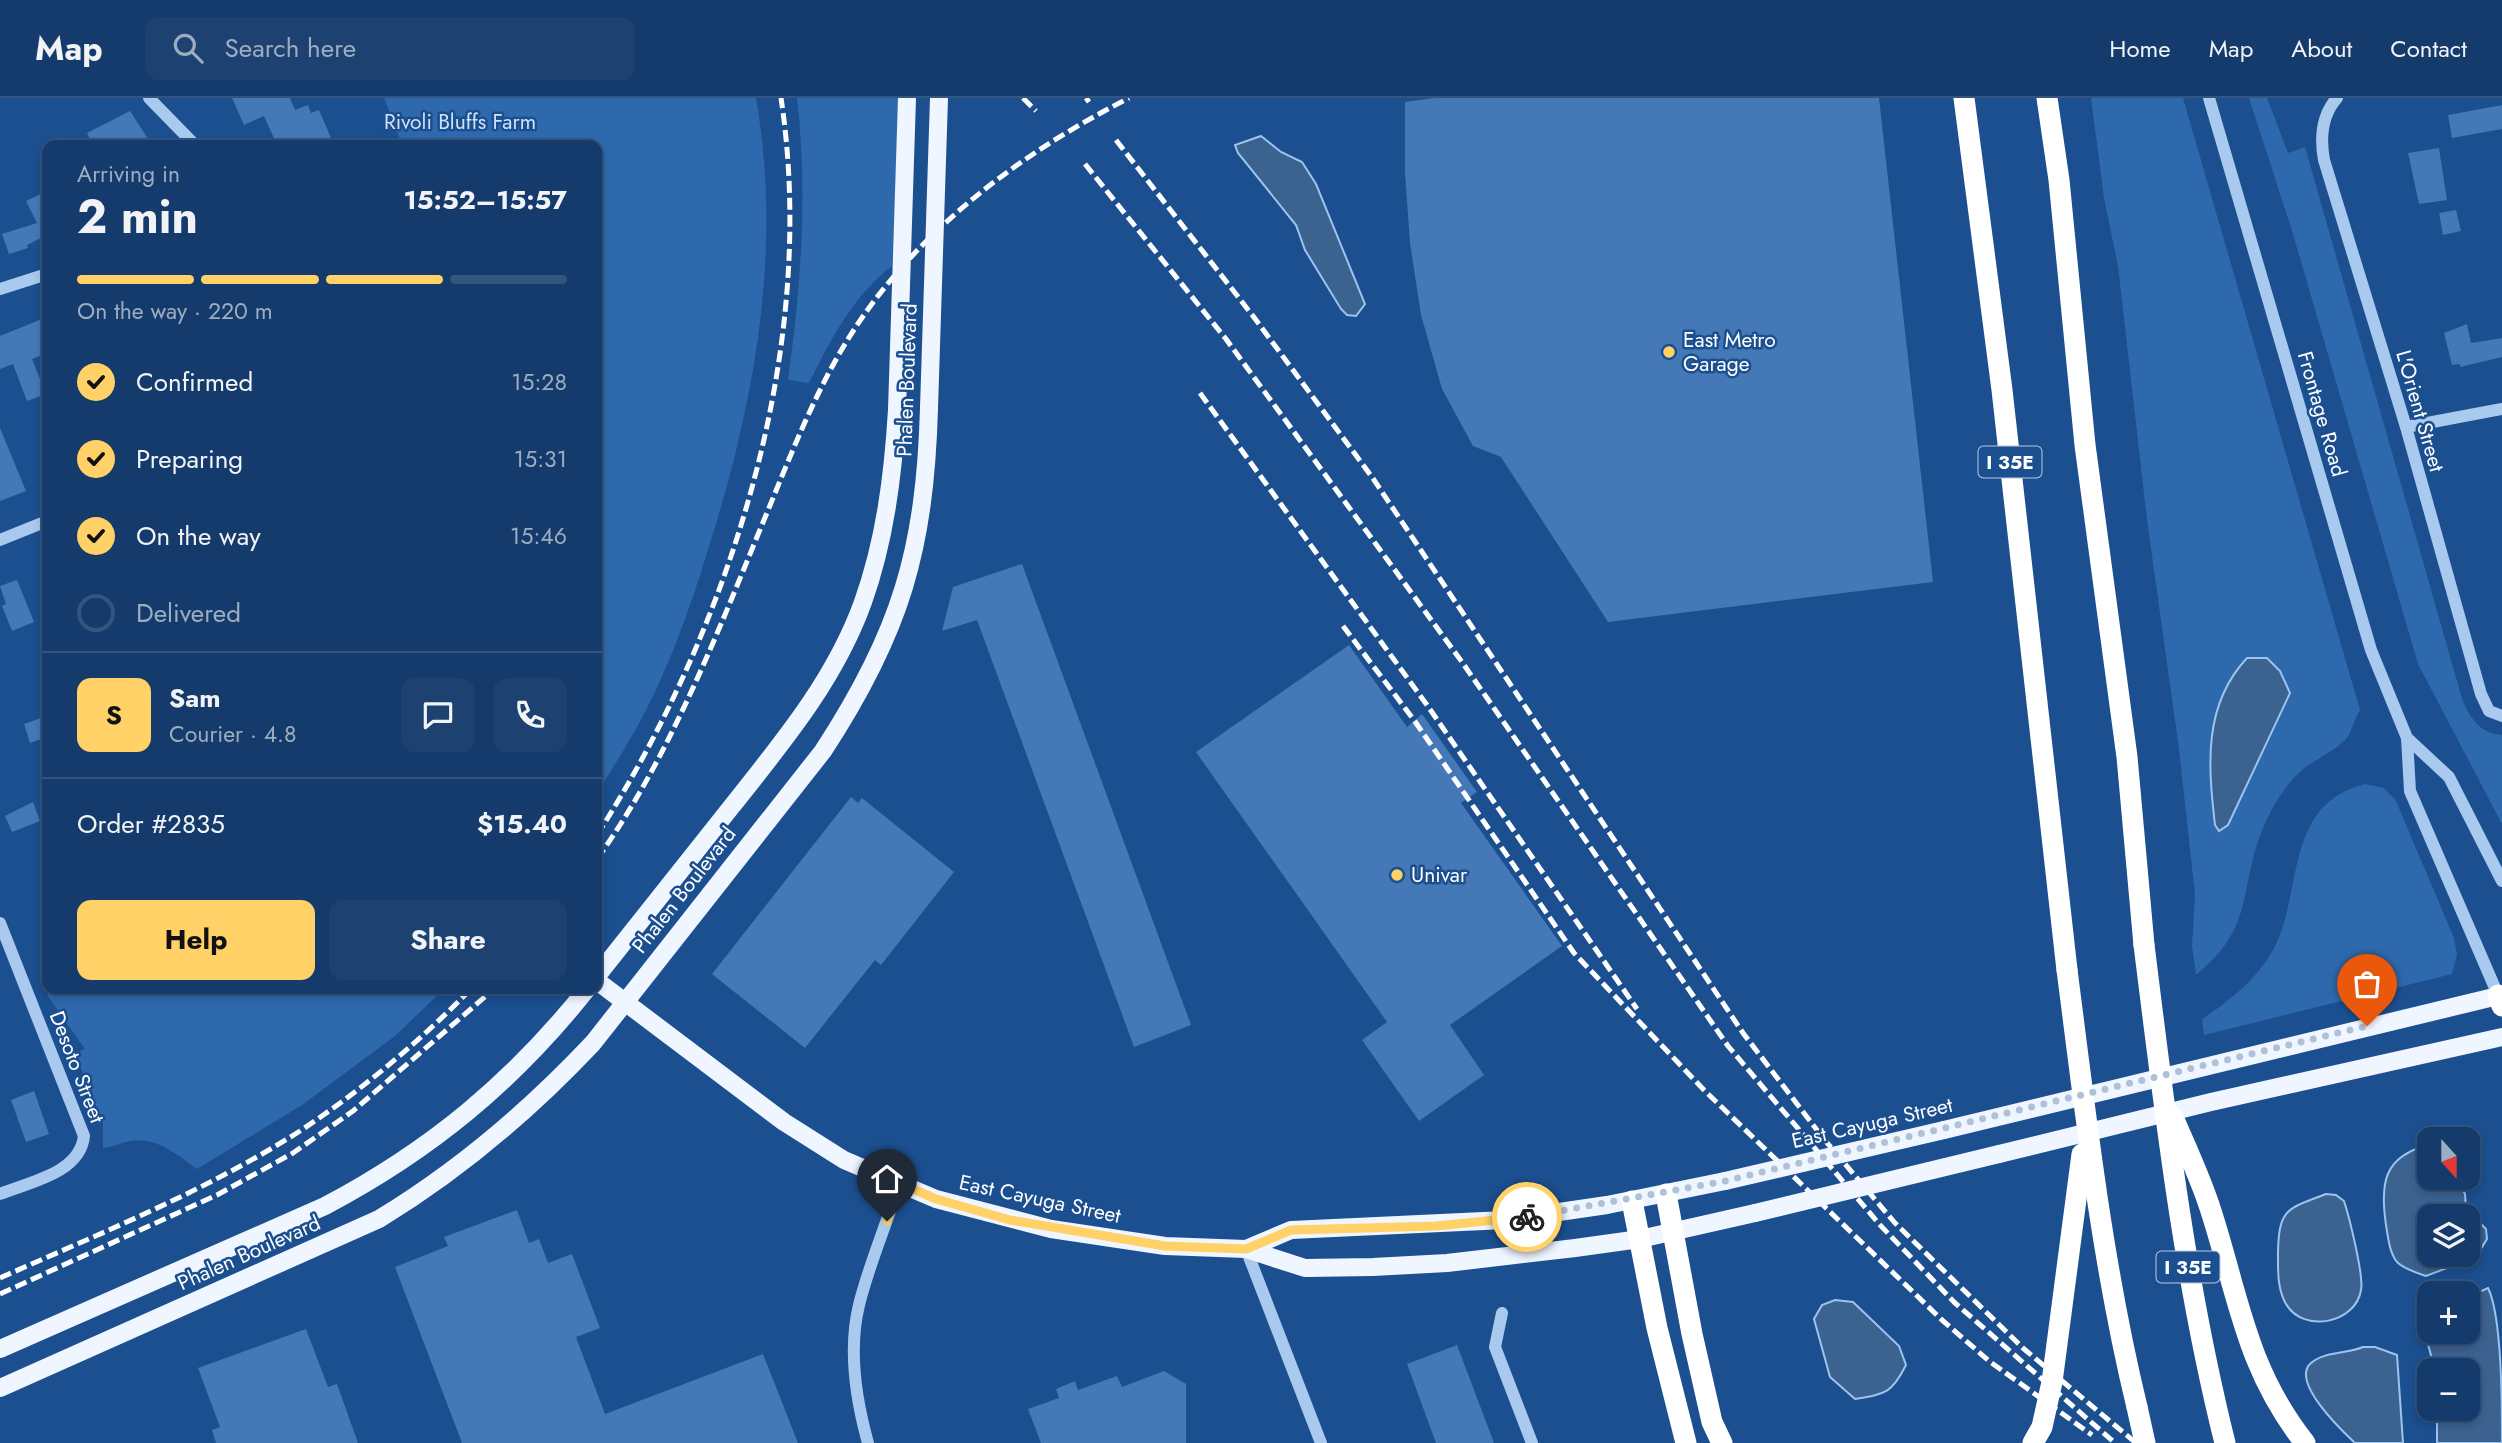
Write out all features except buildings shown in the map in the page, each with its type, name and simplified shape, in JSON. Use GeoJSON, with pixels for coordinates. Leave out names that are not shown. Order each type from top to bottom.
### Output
{"type":"FeatureCollection","features":[{"type":"Feature","properties":{"kind":"highway","name":"I 35E"},"geometry":{"type":"LineString","coordinates":[[1964,98],[2001,377],[2067,970],[2086,1117],[2116,1320],[2145,1443]]}},
{"type":"Feature","properties":{"kind":"highway","name":"I 35E"},"geometry":{"type":"LineString","coordinates":[[2047,98],[2059,180],[2085,445],[2127,757],[2144,945],[2174,1188],[2195,1308],[2225,1443]]}},
{"type":"Feature","properties":{"kind":"highway"},"geometry":{"type":"LineString","coordinates":[[2162,1089],[2211,1211],[2248,1341],[2269,1389],[2305,1443]]}},
{"type":"Feature","properties":{"kind":"highway"},"geometry":{"type":"LineString","coordinates":[[2034,1443],[2042,1427],[2054,1369],[2086,1117]]}},
{"type":"Feature","properties":{"kind":"highway"},"geometry":{"type":"LineString","coordinates":[[1666,1194],[1712,1422],[1722,1443]]}},
{"type":"Feature","properties":{"kind":"highway"},"geometry":{"type":"LineString","coordinates":[[1632,1200],[1660,1341],[1686,1443]]}},
{"type":"Feature","properties":{"kind":"main road","name":"Phalen Boulevard"},"geometry":{"type":"LineString","coordinates":[[602,973],[801,719],[840,653],[862,603],[879,550],[893,481],[907,98]]}},
{"type":"Feature","properties":{"kind":"main road","name":"Phalen Boulevard"},"geometry":{"type":"LineString","coordinates":[[0,1388],[379,1219],[477,1154],[552,1087],[593,1043],[823,751],[859,694],[895,622],[915,551],[927,480],[939,98]]}},
{"type":"Feature","properties":{"kind":"main road","name":"East Cayuga Street"},"geometry":{"type":"LineString","coordinates":[[602,983],[624,1003],[784,1122],[844,1160],[936,1199],[1051,1229],[1165,1246],[1246,1249],[1305,1268],[1447,1263],[1640,1239],[2211,1102],[2502,1037]]}},
{"type":"Feature","properties":{"kind":"main road","name":"Phalen Boulevard"},"geometry":{"type":"LineString","coordinates":[[0,1349],[325,1206],[375,1178],[445,1131],[490,1095],[525,1061],[583,994]]}},
{"type":"Feature","properties":{"kind":"main road","name":"East Cayuga Street"},"geometry":{"type":"LineString","coordinates":[[1246,1249],[1291,1230],[1436,1226],[1573,1211],[1666,1194],[2501,998]]}},
{"type":"Feature","properties":{"kind":"street"},"geometry":{"type":"LineString","coordinates":[[149,98],[190,140]]}},
{"type":"Feature","properties":{"kind":"street","name":"Frontage Road"},"geometry":{"type":"LineString","coordinates":[[2209,98],[2371,650],[2407,738],[2410,791],[2501,998]]}},
{"type":"Feature","properties":{"kind":"street","name":"L'Orient Street"},"geometry":{"type":"LineString","coordinates":[[2337,98],[2326,115],[2322,134],[2324,160],[2406,428],[2484,704],[2498,715]]}},
{"type":"Feature","properties":{"kind":"street"},"geometry":{"type":"LineString","coordinates":[[0,289],[42,276]]}},
{"type":"Feature","properties":{"kind":"street"},"geometry":{"type":"LineString","coordinates":[[2406,428],[2502,409]]}},
{"type":"Feature","properties":{"kind":"street"},"geometry":{"type":"LineString","coordinates":[[0,540],[42,523]]}},
{"type":"Feature","properties":{"kind":"street","name":"Frontage Road"},"geometry":{"type":"LineString","coordinates":[[2407,738],[2449,777],[2502,881]]}},
{"type":"Feature","properties":{"kind":"street","name":"Desoto Street"},"geometry":{"type":"LineString","coordinates":[[0,923],[82,1124],[83,1149],[65,1168],[0,1194]]}},
{"type":"Feature","properties":{"kind":"street"},"geometry":{"type":"LineString","coordinates":[[868,1443],[856,1384],[854,1347],[858,1312],[899,1183]]}},
{"type":"Feature","properties":{"kind":"street"},"geometry":{"type":"LineString","coordinates":[[1246,1249],[1321,1443]]}},
{"type":"Feature","properties":{"kind":"street"},"geometry":{"type":"LineString","coordinates":[[1502,1313],[1495,1347],[1532,1443]]}},
{"type":"Feature","properties":{"kind":"green space","name":"Rivoli Bluffs Farm"},"geometry":{"type":"Polygon","coordinates":[[[384,98],[756,98],[764,156],[765,271],[750,385],[738,442],[707,553],[671,657],[643,716],[602,786],[602,140],[400,140],[384,98]]]}},
{"type":"Feature","properties":{"kind":"green space"},"geometry":{"type":"Polygon","coordinates":[[[797,98],[899,98],[892,266],[854,305],[809,383],[788,380],[802,239],[802,169],[797,98]]]}},
{"type":"Feature","properties":{"kind":"green space"},"geometry":{"type":"Polygon","coordinates":[[[2091,98],[2183,98],[2360,710],[2345,740],[2302,770],[2290,782],[2275,805],[2255,850],[2237,923],[2229,940],[2196,975],[2192,946],[2195,895],[2179,749],[2147,520],[2118,266],[2104,198],[2091,98]],[[2289,693],[2219,831],[2228,825],[2289,693]]]}},
{"type":"Feature","properties":{"kind":"green space"},"geometry":{"type":"Polygon","coordinates":[[[2249,98],[2267,98],[2288,153],[2305,147],[2463,702],[2482,728],[2502,735],[2502,824],[2418,664],[2293,234],[2249,98]]]}},
{"type":"Feature","properties":{"kind":"green space"},"geometry":{"type":"Polygon","coordinates":[[[2365,784],[2384,788],[2396,801],[2454,938],[2457,955],[2452,974],[2204,1035],[2202,1019],[2242,988],[2260,970],[2274,948],[2283,925],[2300,852],[2308,830],[2320,810],[2339,795],[2365,784]]]}},
{"type":"Feature","properties":{"kind":"green space"},"geometry":{"type":"Polygon","coordinates":[[[439,994],[395,1036],[302,1105],[197,1169],[166,1148],[149,1141],[130,1141],[103,1148],[103,1123],[75,1053],[85,1049],[47,995],[439,994]]]}},
{"type":"Feature","properties":{"kind":"shaded area"},"geometry":{"type":"Polygon","coordinates":[[[1261,136],[1281,152],[1302,162],[1316,184],[1365,304],[1356,316],[1347,315],[1341,309],[1305,250],[1296,225],[1238,153],[1235,145],[1261,136]]]}},
{"type":"Feature","properties":{"kind":"shaded area"},"geometry":{"type":"Polygon","coordinates":[[[2247,658],[2267,658],[2280,671],[2290,693],[2228,825],[2219,831],[2215,825],[2211,780],[2212,737],[2222,695],[2247,658]]]}},
{"type":"Feature","properties":{"kind":"shaded area"},"geometry":{"type":"Polygon","coordinates":[[[2417,1149],[2417,1190],[2463,1190],[2465,1194],[2466,1204],[2417,1204],[2417,1267],[2450,1267],[2426,1276],[2397,1262],[2389,1244],[2384,1210],[2385,1185],[2388,1174],[2402,1156],[2417,1149]]]}},
{"type":"Feature","properties":{"kind":"shaded area"},"geometry":{"type":"Polygon","coordinates":[[[2326,1194],[2336,1195],[2344,1201],[2358,1260],[2361,1290],[2350,1310],[2340,1317],[2316,1321],[2294,1313],[2283,1298],[2279,1279],[2279,1237],[2280,1226],[2288,1212],[2302,1203],[2326,1194]]]}},
{"type":"Feature","properties":{"kind":"shaded area"},"geometry":{"type":"Polygon","coordinates":[[[2480,1223],[2486,1229],[2487,1239],[2480,1250],[2480,1223]]]}},
{"type":"Feature","properties":{"kind":"shaded area"},"geometry":{"type":"Polygon","coordinates":[[[2488,1288],[2493,1301],[2499,1339],[2502,1443],[2437,1443],[2437,1421],[2480,1421],[2480,1358],[2432,1358],[2428,1344],[2480,1344],[2480,1292],[2488,1288]]]}},
{"type":"Feature","properties":{"kind":"shaded area"},"geometry":{"type":"Polygon","coordinates":[[[1835,1300],[1853,1302],[1899,1346],[1906,1365],[1887,1391],[1855,1399],[1830,1377],[1814,1319],[1822,1305],[1835,1300]]]}},
{"type":"Feature","properties":{"kind":"shaded area"},"geometry":{"type":"Polygon","coordinates":[[[2363,1347],[2375,1347],[2397,1355],[2403,1443],[2355,1443],[2320,1405],[2307,1381],[2306,1371],[2317,1359],[2363,1347]]]}},
{"type":"Feature","properties":{"kind":"railway"},"geometry":{"type":"LineString","coordinates":[[602,827],[645,754],[688,667],[724,576],[754,482],[775,386],[787,289],[790,193],[781,98]]}},
{"type":"Feature","properties":{"kind":"railway"},"geometry":{"type":"LineString","coordinates":[[1023,98],[1036,111]]}},
{"type":"Feature","properties":{"kind":"railway"},"geometry":{"type":"LineString","coordinates":[[1086,98],[1089,102]]}},
{"type":"Feature","properties":{"kind":"railway"},"geometry":{"type":"LineString","coordinates":[[602,852],[624,819],[672,732],[714,640],[814,402],[845,344],[872,304],[934,233],[1007,172],[1087,120],[1129,98]]}},
{"type":"Feature","properties":{"kind":"railway"},"geometry":{"type":"LineString","coordinates":[[1116,140],[1253,316],[1372,477],[1743,1033],[1823,1138],[1895,1223],[2024,1349],[2136,1443]]}},
{"type":"Feature","properties":{"kind":"railway"},"geometry":{"type":"LineString","coordinates":[[1085,164],[1226,339],[1462,662],[1728,1046],[1880,1225],[1954,1302],[2115,1443]]}},
{"type":"Feature","properties":{"kind":"railway"},"geometry":{"type":"LineString","coordinates":[[1200,393],[1427,705],[1637,1009]]}},
{"type":"Feature","properties":{"kind":"railway"},"geometry":{"type":"LineString","coordinates":[[1343,626],[1414,720],[1574,953],[1704,1090],[1942,1320],[1989,1361],[2092,1435]]}},
{"type":"Feature","properties":{"kind":"railway"},"geometry":{"type":"LineString","coordinates":[[0,1278],[115,1228],[264,1153],[346,1099],[389,1065],[466,994]]}},
{"type":"Feature","properties":{"kind":"railway"},"geometry":{"type":"LineString","coordinates":[[0,1294],[217,1195],[293,1153],[353,1111],[488,994]]}},
{"type":"Feature","properties":{"kind":"way so far"},"geometry":{"type":"LineString","coordinates":[[1527,1217],[1607,1205],[1725,1181],[2367,1026]]}},
{"type":"Feature","properties":{"kind":"place","name":"East Metro Garage"},"geometry":{"type":"Point","coordinates":[1669,352]}},
{"type":"Feature","properties":{"kind":"place","name":"Univar"},"geometry":{"type":"Point","coordinates":[1397,875]}},
{"type":"Feature","properties":{"kind":"route"},"geometry":{"type":"LineString","coordinates":[[887,1221],[899,1183],[936,1199],[1010,1220],[1165,1246],[1246,1249],[1291,1230],[1436,1226],[1527,1217]]}}]}
